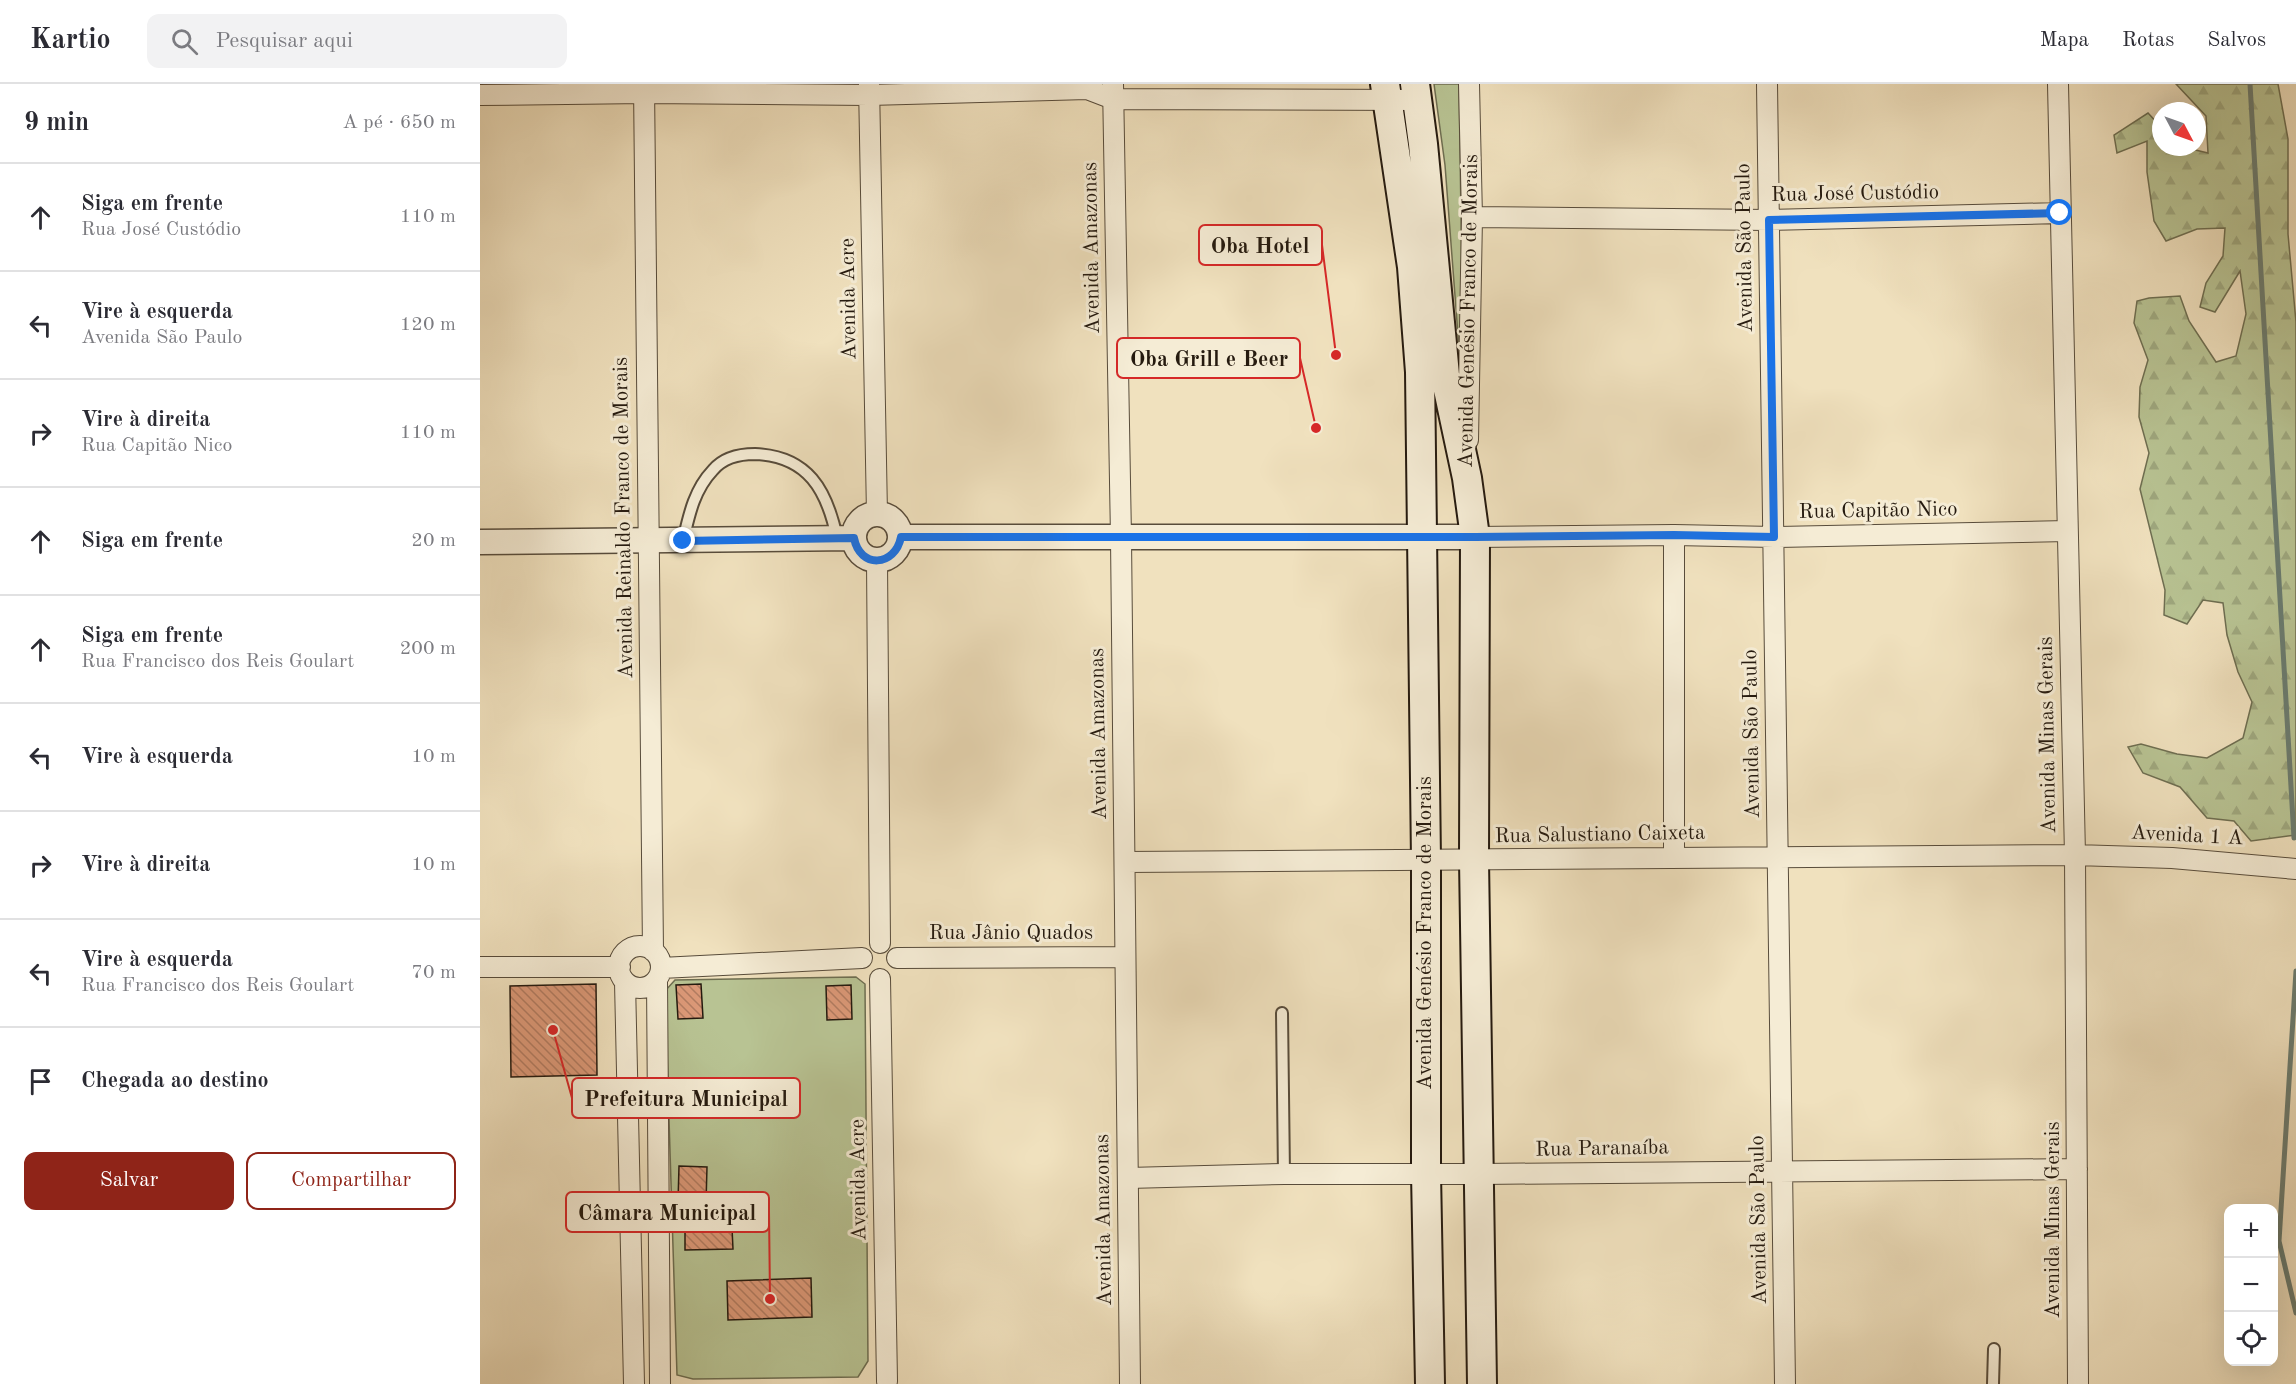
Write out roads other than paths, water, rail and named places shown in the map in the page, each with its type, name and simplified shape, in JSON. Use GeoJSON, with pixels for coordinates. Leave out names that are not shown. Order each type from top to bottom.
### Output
{"type":"FeatureCollection","features":[{"type":"Feature","properties":{"kind":"main road","name":"Avenida Genésio Franco de Morais"},"geometry":{"type":"LineString","coordinates":[[1386,92],[1414,291],[1420,372],[1426,861],[1426,1173],[1430,1384]]}},
{"type":"Feature","properties":{"kind":"main road"},"geometry":{"type":"LineString","coordinates":[[1416,92],[1423,144],[1444,375],[1467,478]]}},
{"type":"Feature","properties":{"kind":"main road","name":"Avenida Genésio Franco de Morais"},"geometry":{"type":"LineString","coordinates":[[1467,478],[1475,537],[1474,860],[1482,1384]]}},
{"type":"Feature","properties":{"kind":"street","name":"Avenida Genésio Franco de Morais"},"geometry":{"type":"LineString","coordinates":[[1467,478],[1472,217],[1470,84]]}},
{"type":"Feature","properties":{"kind":"street","name":"Avenida São Paulo"},"geometry":{"type":"LineString","coordinates":[[1767,84],[1785,1384]]}},
{"type":"Feature","properties":{"kind":"street","name":"Avenida Minas Gerais"},"geometry":{"type":"LineString","coordinates":[[2058,84],[2075,855],[2078,1384]]}},
{"type":"Feature","properties":{"kind":"street"},"geometry":{"type":"LineString","coordinates":[[480,95],[644,88],[1093,87],[1113,92],[1416,92]]}},
{"type":"Feature","properties":{"kind":"street","name":"Avenida Reinaldo Franco de Morais"},"geometry":{"type":"LineString","coordinates":[[644,88],[648,541],[657,966],[660,1384]]}},
{"type":"Feature","properties":{"kind":"street","name":"Avenida Acre"},"geometry":{"type":"LineString","coordinates":[[869,89],[877,514]]}},
{"type":"Feature","properties":{"kind":"street","name":"Avenida Amazonas"},"geometry":{"type":"LineString","coordinates":[[1113,92],[1121,537],[1130,1384]]}},
{"type":"Feature","properties":{"kind":"street","name":"Rua José Custódio"},"geometry":{"type":"LineString","coordinates":[[1472,217],[1769,220],[2060,213]]}},
{"type":"Feature","properties":{"kind":"street"},"geometry":{"type":"LineString","coordinates":[[480,542],[845,538],[864,556],[877,561],[891,556],[896,551],[901,537],[894,520],[886,515],[877,514],[860,521],[845,538]]}},
{"type":"Feature","properties":{"kind":"street","name":"Rua Capitão Nico"},"geometry":{"type":"LineString","coordinates":[[1475,537],[1674,535],[1774,537],[2067,531]]}},
{"type":"Feature","properties":{"kind":"street"},"geometry":{"type":"LineString","coordinates":[[1674,535],[1674,858]]}},
{"type":"Feature","properties":{"kind":"street"},"geometry":{"type":"LineString","coordinates":[[901,537],[1475,537]]}},
{"type":"Feature","properties":{"kind":"street"},"geometry":{"type":"LineString","coordinates":[[877,561],[880,943]]}},
{"type":"Feature","properties":{"kind":"street","name":"Rua Salustiano Caixeta"},"geometry":{"type":"LineString","coordinates":[[1125,862],[2075,855]]}},
{"type":"Feature","properties":{"kind":"street","name":"Avenida 1 A"},"geometry":{"type":"LineString","coordinates":[[2075,855],[2172,858],[2296,869]]}},
{"type":"Feature","properties":{"kind":"street"},"geometry":{"type":"LineString","coordinates":[[880,943],[891,947],[897,958],[895,970],[886,978],[874,978],[864,970],[862,958],[868,948],[880,943]]}},
{"type":"Feature","properties":{"kind":"street"},"geometry":{"type":"LineString","coordinates":[[634,1384],[622,957],[629,950],[641,947],[657,966]]}},
{"type":"Feature","properties":{"kind":"street","name":"Rua Jânio Quados"},"geometry":{"type":"LineString","coordinates":[[897,958],[1125,957]]}},
{"type":"Feature","properties":{"kind":"street"},"geometry":{"type":"LineString","coordinates":[[657,966],[862,958]]}},
{"type":"Feature","properties":{"kind":"street"},"geometry":{"type":"LineString","coordinates":[[480,967],[622,974],[641,988],[652,984],[657,966]]}},
{"type":"Feature","properties":{"kind":"street","name":"Avenida Acre"},"geometry":{"type":"LineString","coordinates":[[880,979],[886,1383]]}},
{"type":"Feature","properties":{"kind":"street","name":"Rua Paranaíba"},"geometry":{"type":"LineString","coordinates":[[1128,1178],[1284,1174],[2077,1169]]}},
{"type":"Feature","properties":{"kind":"street"},"geometry":{"type":"LineString","coordinates":[[639,1384],[653,1384]]}},
{"type":"Feature","properties":{"kind":"lane"},"geometry":{"type":"LineString","coordinates":[[683,541],[694,499],[700,486],[719,464],[745,454],[782,458],[790,461],[810,476],[826,499],[845,538]]}},
{"type":"Feature","properties":{"kind":"lane"},"geometry":{"type":"LineString","coordinates":[[1282,1014],[1284,1174]]}},
{"type":"Feature","properties":{"kind":"lane"},"geometry":{"type":"LineString","coordinates":[[1993,1384],[1994,1349]]}},
{"type":"Feature","properties":{"kind":"waterway"},"geometry":{"type":"LineString","coordinates":[[2250,84],[2294,838]]}},
{"type":"Feature","properties":{"kind":"waterway"},"geometry":{"type":"LineString","coordinates":[[2296,971],[2279,1241],[2296,1313]]}},
{"type":"Feature","properties":{"kind":"place","name":"Oba Hotel"},"geometry":{"type":"Point","coordinates":[1336,355]}},
{"type":"Feature","properties":{"kind":"place","name":"Oba Grill e Beer"},"geometry":{"type":"Point","coordinates":[1316,428]}},
{"type":"Feature","properties":{"kind":"place","name":"Prefeitura Municipal"},"geometry":{"type":"Point","coordinates":[553,1030]}},
{"type":"Feature","properties":{"kind":"place","name":"Câmara Municipal"},"geometry":{"type":"Point","coordinates":[770,1299]}}]}
